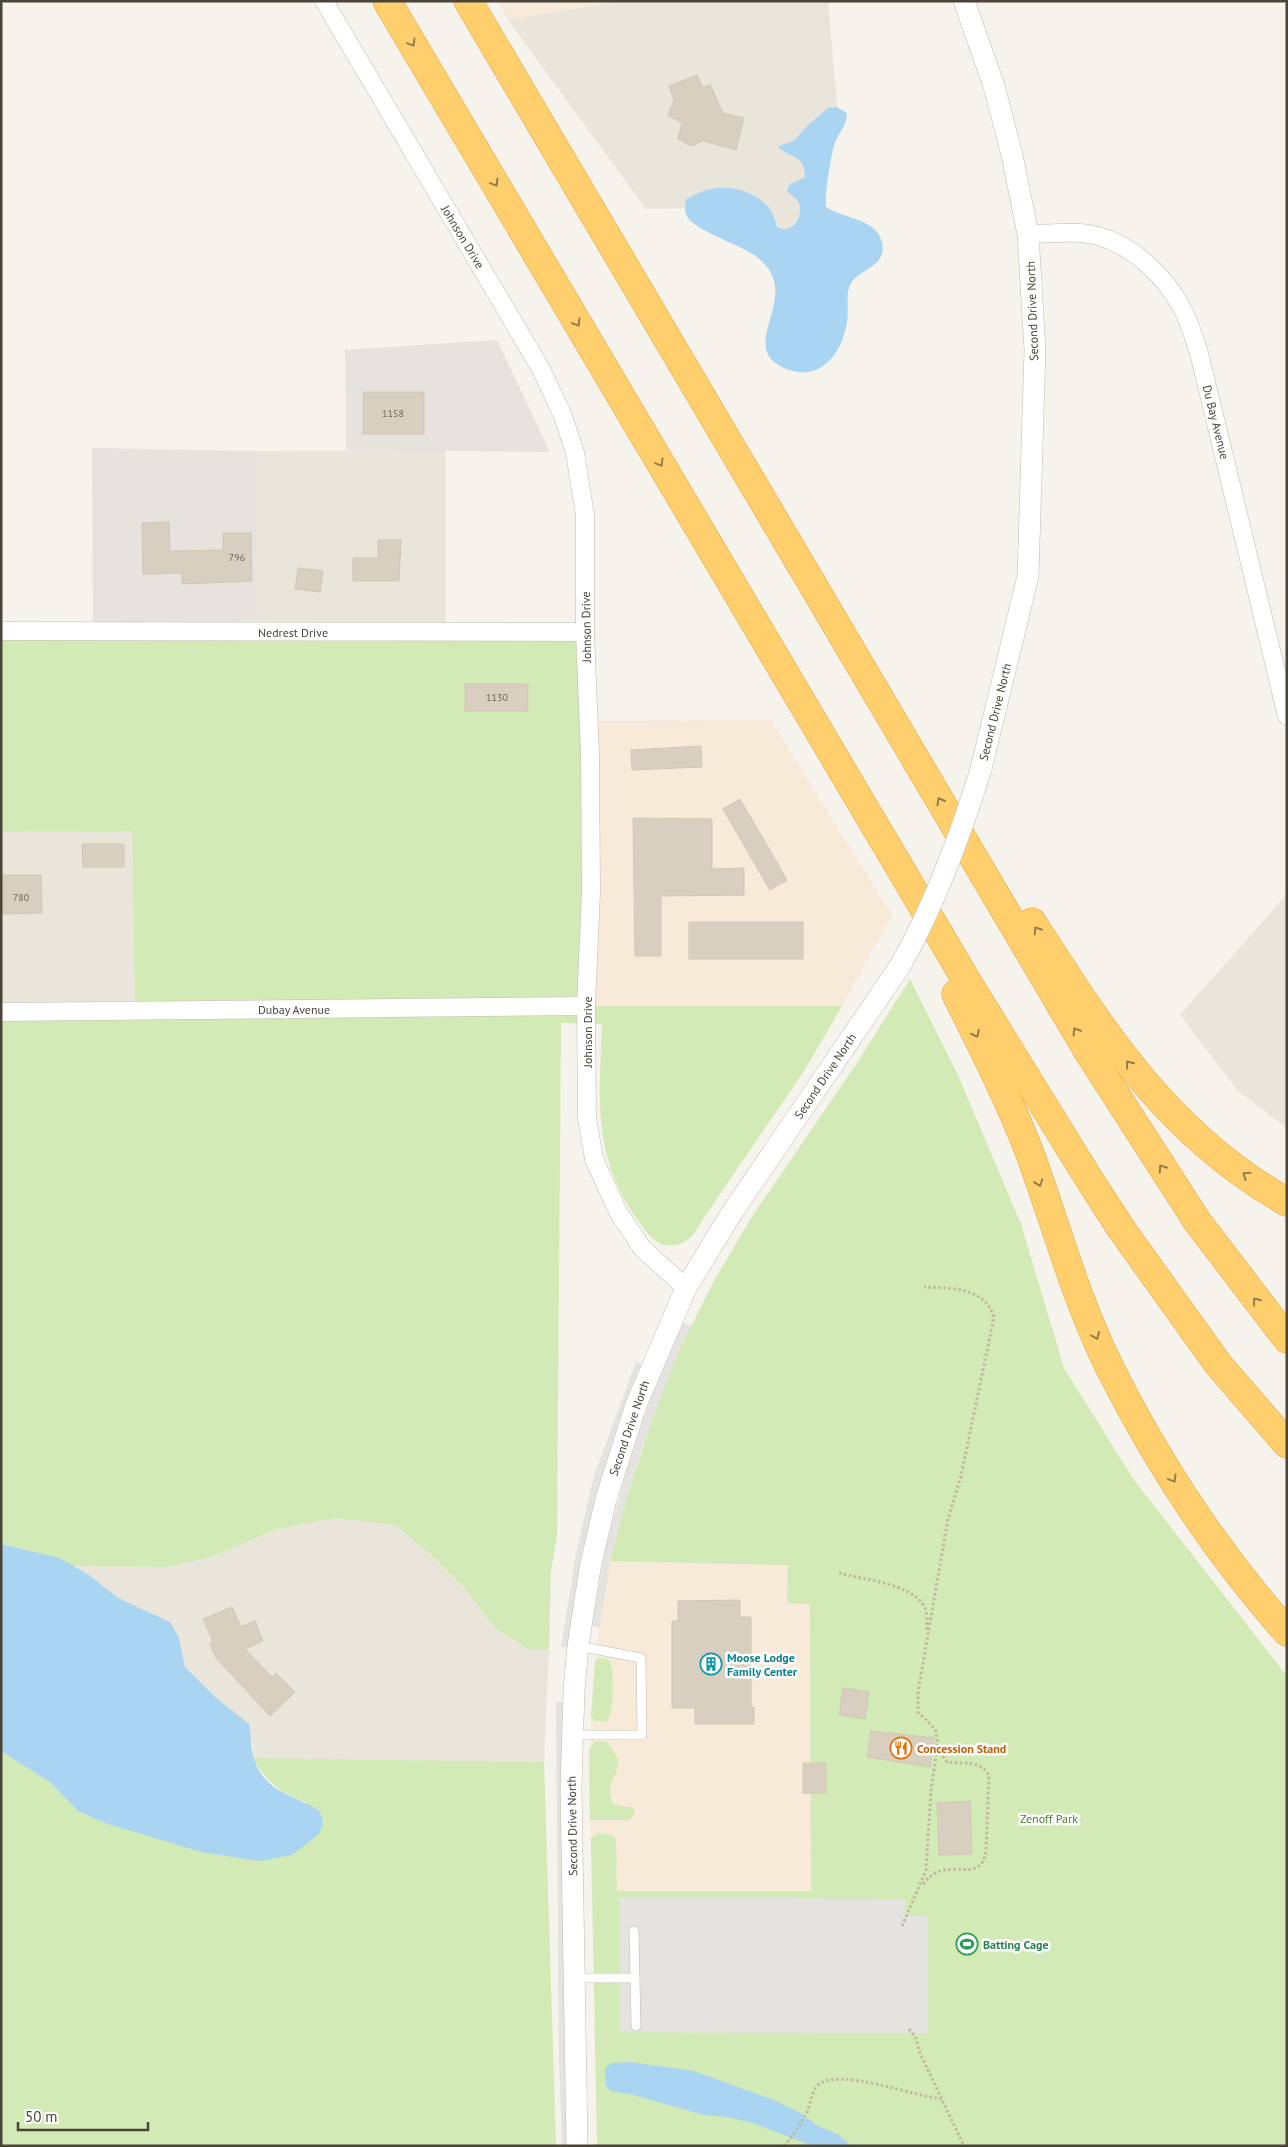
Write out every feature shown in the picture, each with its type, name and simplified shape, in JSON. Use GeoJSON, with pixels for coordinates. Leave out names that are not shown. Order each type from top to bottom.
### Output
{"type":"FeatureCollection","features":[{"type":"Feature","properties":{"kind":"highway"},"geometry":{"type":"LineString","coordinates":[[387,1],[933,924],[1122,1230],[1218,1364],[1287,1444]]}},
{"type":"Feature","properties":{"kind":"highway"},"geometry":{"type":"LineString","coordinates":[[468,1],[1089,1053],[1197,1221],[1287,1339]]}},
{"type":"Feature","properties":{"kind":"highway"},"geometry":{"type":"LineString","coordinates":[[954,824],[988,854],[1100,1028],[1143,1082],[1208,1148],[1287,1202]]}},
{"type":"Feature","properties":{"kind":"highway"},"geometry":{"type":"LineString","coordinates":[[933,924],[945,972],[1013,1112],[1056,1233],[1110,1369],[1178,1488],[1220,1551],[1257,1599],[1287,1632]]}},
{"type":"Feature","properties":{"kind":"street","name":"Johnson Drive"},"geometry":{"type":"LineString","coordinates":[[324,1],[541,369],[563,416],[575,453],[583,500],[585,632],[590,754],[591,882],[586,1006],[587,1118],[594,1159],[618,1212],[642,1248],[686,1288]]}},
{"type":"Feature","properties":{"kind":"street","name":"Second Drive North"},"geometry":{"type":"LineString","coordinates":[[577,2146],[571,1786],[578,1646],[590,1568],[621,1448],[651,1366],[686,1288],[731,1214],[900,966],[934,899],[969,807],[981,769],[1028,576],[1035,350],[1028,234],[1012,156],[994,86],[964,1]]}},
{"type":"Feature","properties":{"kind":"street","name":"Du Bay Avenue"},"geometry":{"type":"LineString","coordinates":[[1028,234],[1078,233],[1097,236],[1117,244],[1156,272],[1171,290],[1183,311],[1199,353],[1287,716]]}},
{"type":"Feature","properties":{"kind":"street","name":"Nedrest Drive"},"geometry":{"type":"LineString","coordinates":[[1,631],[585,632]]}},
{"type":"Feature","properties":{"kind":"street","name":"Dubay Avenue"},"geometry":{"type":"LineString","coordinates":[[1,1012],[586,1006]]}},
{"type":"Feature","properties":{"kind":"lane"},"geometry":{"type":"LineString","coordinates":[[573,1735],[642,1735],[641,1658],[578,1646]]}},
{"type":"Feature","properties":{"kind":"lane"},"geometry":{"type":"LineString","coordinates":[[634,1931],[636,2026]]}},
{"type":"Feature","properties":{"kind":"lane"},"geometry":{"type":"LineString","coordinates":[[574,1978],[635,1978]]}},
{"type":"Feature","properties":{"kind":"path"},"geometry":{"type":"LineString","coordinates":[[918,1890],[929,1876],[938,1871],[975,1868],[980,1865],[986,1850],[989,1775],[983,1767],[973,1764],[947,1762],[940,1752],[935,1729],[918,1712],[918,1692],[948,1519],[962,1476],[994,1318],[991,1307],[984,1298],[970,1292],[924,1287]]}},
{"type":"Feature","properties":{"kind":"path"},"geometry":{"type":"LineString","coordinates":[[839,1573],[905,1589],[918,1597],[927,1616],[927,1643]]}},
{"type":"Feature","properties":{"kind":"path"},"geometry":{"type":"LineString","coordinates":[[902,1926],[926,1870],[938,1742]]}},
{"type":"Feature","properties":{"kind":"path"},"geometry":{"type":"LineString","coordinates":[[909,2029],[916,2038],[919,2051],[964,2146]]}},
{"type":"Feature","properties":{"kind":"path"},"geometry":{"type":"LineString","coordinates":[[785,2145],[806,2113],[812,2093],[818,2085],[832,2078],[864,2081],[922,2097],[942,2099]]}},
{"type":"Feature","properties":{"kind":"shaded area"},"geometry":{"type":"Polygon","coordinates":[[[497,1],[620,1],[508,20],[497,1]]]}},
{"type":"Feature","properties":{"kind":"shaded area"},"geometry":{"type":"Polygon","coordinates":[[[620,1],[828,1],[838,117],[805,277],[713,233],[698,208],[646,209],[508,20],[620,1]]]}},
{"type":"Feature","properties":{"kind":"shaded area"},"geometry":{"type":"Polygon","coordinates":[[[497,340],[550,452],[346,450],[345,350],[497,340]]]}},
{"type":"Feature","properties":{"kind":"shaded area"},"geometry":{"type":"Polygon","coordinates":[[[92,448],[257,451],[257,632],[93,632],[92,448]]]}},
{"type":"Feature","properties":{"kind":"shaded area"},"geometry":{"type":"Polygon","coordinates":[[[446,450],[446,632],[257,632],[257,451],[446,450]]]}},
{"type":"Feature","properties":{"kind":"shaded area"},"geometry":{"type":"Polygon","coordinates":[[[771,720],[892,915],[842,1006],[586,1006],[589,721],[771,720]]]}},
{"type":"Feature","properties":{"kind":"shaded area"},"geometry":{"type":"Polygon","coordinates":[[[132,830],[135,1010],[1,1012],[1,832],[132,830]]]}},
{"type":"Feature","properties":{"kind":"shaded area"},"geometry":{"type":"Polygon","coordinates":[[[1287,894],[1287,1128],[1238,1091],[1180,1015],[1287,894]]]}},
{"type":"Feature","properties":{"kind":"shaded area"},"geometry":{"type":"Polygon","coordinates":[[[683,1323],[691,1326],[679,1350],[642,1447],[610,1561],[600,1627],[592,1626],[606,1546],[631,1454],[656,1383],[683,1323]]]}},
{"type":"Feature","properties":{"kind":"shaded area"},"geometry":{"type":"Polygon","coordinates":[[[636,1362],[644,1365],[570,1648],[561,1647],[576,1554],[594,1476],[636,1362]]]}},
{"type":"Feature","properties":{"kind":"shaded area"},"geometry":{"type":"Polygon","coordinates":[[[336,1518],[395,1525],[431,1555],[466,1590],[495,1628],[528,1649],[549,1649],[544,1762],[253,1758],[253,1743],[216,1698],[184,1667],[179,1638],[142,1609],[118,1598],[89,1575],[72,1566],[166,1567],[212,1557],[274,1530],[336,1518]]]}},
{"type":"Feature","properties":{"kind":"shaded area"},"geometry":{"type":"Polygon","coordinates":[[[610,1561],[788,1564],[810,1603],[811,1892],[592,1891],[589,1780],[591,1716],[598,1635],[610,1561]]]}},
{"type":"Feature","properties":{"kind":"shaded area"},"geometry":{"type":"Polygon","coordinates":[[[556,1702],[565,1702],[571,2146],[562,2146],[559,2060],[556,1702]]]}},
{"type":"Feature","properties":{"kind":"shaded area"},"geometry":{"type":"Polygon","coordinates":[[[619,1897],[905,1899],[905,1916],[928,1915],[928,2034],[619,2032],[619,1897]]]}},
{"type":"Feature","properties":{"kind":"green space"},"geometry":{"type":"Polygon","coordinates":[[[1,631],[585,632],[586,1006],[842,1006],[804,1071],[697,1230],[689,1239],[673,1245],[657,1242],[645,1231],[622,1194],[612,1171],[605,1148],[601,1124],[602,1024],[561,1023],[557,1537],[551,1571],[549,1649],[528,1649],[495,1628],[466,1590],[431,1555],[395,1525],[336,1518],[274,1530],[212,1557],[166,1567],[72,1566],[59,1558],[1,1544],[1,1012],[135,1009],[132,831],[1,832],[1,631]]]}},
{"type":"Feature","properties":{"kind":"green space","name":"Zenoff Park"},"geometry":{"type":"Polygon","coordinates":[[[910,979],[958,1075],[1021,1224],[1064,1368],[1134,1480],[1287,1676],[1287,2146],[597,2146],[591,1838],[599,1833],[614,1836],[616,1843],[617,1891],[811,1891],[810,1604],[787,1603],[788,1565],[610,1561],[626,1499],[655,1410],[679,1350],[714,1281],[751,1218],[857,1063],[910,979]]]}},
{"type":"Feature","properties":{"kind":"green space"},"geometry":{"type":"Polygon","coordinates":[[[600,1658],[608,1659],[613,1679],[611,1709],[607,1721],[594,1721],[591,1716],[595,1661],[600,1658]]]}},
{"type":"Feature","properties":{"kind":"green space"},"geometry":{"type":"Polygon","coordinates":[[[599,1741],[607,1742],[618,1759],[617,1770],[610,1789],[611,1796],[613,1804],[633,1808],[635,1813],[629,1820],[590,1820],[589,1750],[594,1743],[599,1741]]]}},
{"type":"Feature","properties":{"kind":"green space"},"geometry":{"type":"Polygon","coordinates":[[[1,1751],[51,1783],[78,1811],[105,1823],[153,1836],[308,1803],[290,1796],[269,1781],[253,1758],[544,1762],[556,2146],[1,2146],[1,1751]]]}},
{"type":"Feature","properties":{"kind":"water"},"geometry":{"type":"Polygon","coordinates":[[[836,107],[847,113],[847,118],[833,150],[827,186],[826,207],[873,228],[879,234],[883,251],[876,263],[852,281],[848,296],[847,322],[840,345],[834,355],[826,364],[817,369],[807,372],[795,372],[782,367],[770,357],[766,345],[775,287],[770,272],[750,252],[693,223],[686,214],[686,200],[696,194],[718,188],[741,190],[752,194],[770,209],[777,227],[787,229],[792,227],[796,224],[800,209],[798,201],[787,191],[792,183],[805,177],[804,170],[803,165],[798,159],[778,146],[794,141],[807,126],[828,108],[836,107]]]}},
{"type":"Feature","properties":{"kind":"water"},"geometry":{"type":"Polygon","coordinates":[[[1,1544],[60,1558],[89,1575],[118,1598],[170,1622],[179,1638],[185,1667],[216,1698],[249,1724],[254,1759],[265,1779],[282,1792],[320,1811],[323,1823],[319,1834],[292,1855],[260,1861],[201,1852],[105,1823],[78,1811],[51,1783],[1,1751],[1,1544]]]}},
{"type":"Feature","properties":{"kind":"water"},"geometry":{"type":"Polygon","coordinates":[[[630,2062],[694,2071],[774,2100],[802,2114],[816,2125],[839,2135],[851,2146],[813,2146],[753,2123],[727,2117],[704,2115],[630,2094],[611,2091],[606,2086],[605,2069],[611,2063],[630,2062]]]}},
{"type":"Feature","properties":{"kind":"building"},"geometry":{"type":"Polygon","coordinates":[[[697,75],[703,88],[710,84],[723,113],[744,118],[736,150],[703,141],[691,146],[678,139],[682,123],[668,115],[674,100],[669,86],[697,75]]]}},
{"type":"Feature","properties":{"kind":"building"},"geometry":{"type":"Polygon","coordinates":[[[363,392],[424,392],[424,434],[363,434],[363,392]]]}},
{"type":"Feature","properties":{"kind":"building"},"geometry":{"type":"Polygon","coordinates":[[[169,522],[170,551],[223,550],[223,533],[251,533],[252,581],[182,584],[182,573],[143,574],[142,523],[169,522]]]}},
{"type":"Feature","properties":{"kind":"building"},"geometry":{"type":"Polygon","coordinates":[[[378,540],[401,540],[399,581],[353,581],[353,558],[378,558],[378,540]]]}},
{"type":"Feature","properties":{"kind":"building"},"geometry":{"type":"Polygon","coordinates":[[[298,568],[323,571],[320,592],[295,589],[298,568]]]}},
{"type":"Feature","properties":{"kind":"building"},"geometry":{"type":"Polygon","coordinates":[[[465,684],[528,684],[528,711],[465,711],[465,684]]]}},
{"type":"Feature","properties":{"kind":"building"},"geometry":{"type":"Polygon","coordinates":[[[701,746],[702,767],[632,770],[631,750],[701,746]]]}},
{"type":"Feature","properties":{"kind":"building"},"geometry":{"type":"Polygon","coordinates":[[[740,799],[787,880],[770,890],[723,809],[740,799]]]}},
{"type":"Feature","properties":{"kind":"building"},"geometry":{"type":"Polygon","coordinates":[[[633,818],[712,819],[712,869],[744,868],[744,895],[661,896],[661,956],[635,956],[633,818]]]}},
{"type":"Feature","properties":{"kind":"building"},"geometry":{"type":"Polygon","coordinates":[[[82,844],[124,844],[124,867],[83,867],[82,844]]]}},
{"type":"Feature","properties":{"kind":"building"},"geometry":{"type":"Polygon","coordinates":[[[1,875],[41,875],[42,913],[1,914],[1,875]]]}},
{"type":"Feature","properties":{"kind":"building"},"geometry":{"type":"Polygon","coordinates":[[[689,922],[803,922],[803,959],[689,959],[689,922]]]}},
{"type":"Feature","properties":{"kind":"building","name":"Moose Lodge Family Center"},"geometry":{"type":"Polygon","coordinates":[[[740,1600],[740,1617],[751,1617],[751,1707],[754,1707],[754,1724],[695,1724],[695,1708],[672,1708],[672,1621],[678,1621],[678,1601],[740,1600]]]}},
{"type":"Feature","properties":{"kind":"building"},"geometry":{"type":"Polygon","coordinates":[[[232,1607],[241,1627],[255,1621],[263,1641],[245,1649],[272,1677],[276,1673],[295,1692],[270,1716],[216,1658],[210,1644],[213,1642],[203,1619],[232,1607]]]}},
{"type":"Feature","properties":{"kind":"building"},"geometry":{"type":"Polygon","coordinates":[[[843,1688],[869,1692],[865,1719],[839,1715],[843,1688]]]}},
{"type":"Feature","properties":{"kind":"building","name":"Concession Stand"},"geometry":{"type":"Polygon","coordinates":[[[871,1731],[935,1738],[930,1767],[867,1757],[871,1731]]]}},
{"type":"Feature","properties":{"kind":"building"},"geometry":{"type":"Polygon","coordinates":[[[803,1763],[826,1763],[826,1793],[803,1793],[803,1763]]]}},
{"type":"Feature","properties":{"kind":"building"},"geometry":{"type":"Polygon","coordinates":[[[970,1801],[972,1854],[939,1855],[937,1803],[970,1801]]]}},
{"type":"Feature","properties":{"kind":"place","name":"Moose Lodge Family Center"},"geometry":{"type":"Point","coordinates":[711,1664]}},
{"type":"Feature","properties":{"kind":"place","name":"Concession Stand"},"geometry":{"type":"Point","coordinates":[901,1748]}},
{"type":"Feature","properties":{"kind":"place","name":"Batting Cage"},"geometry":{"type":"Point","coordinates":[967,1944]}}]}
